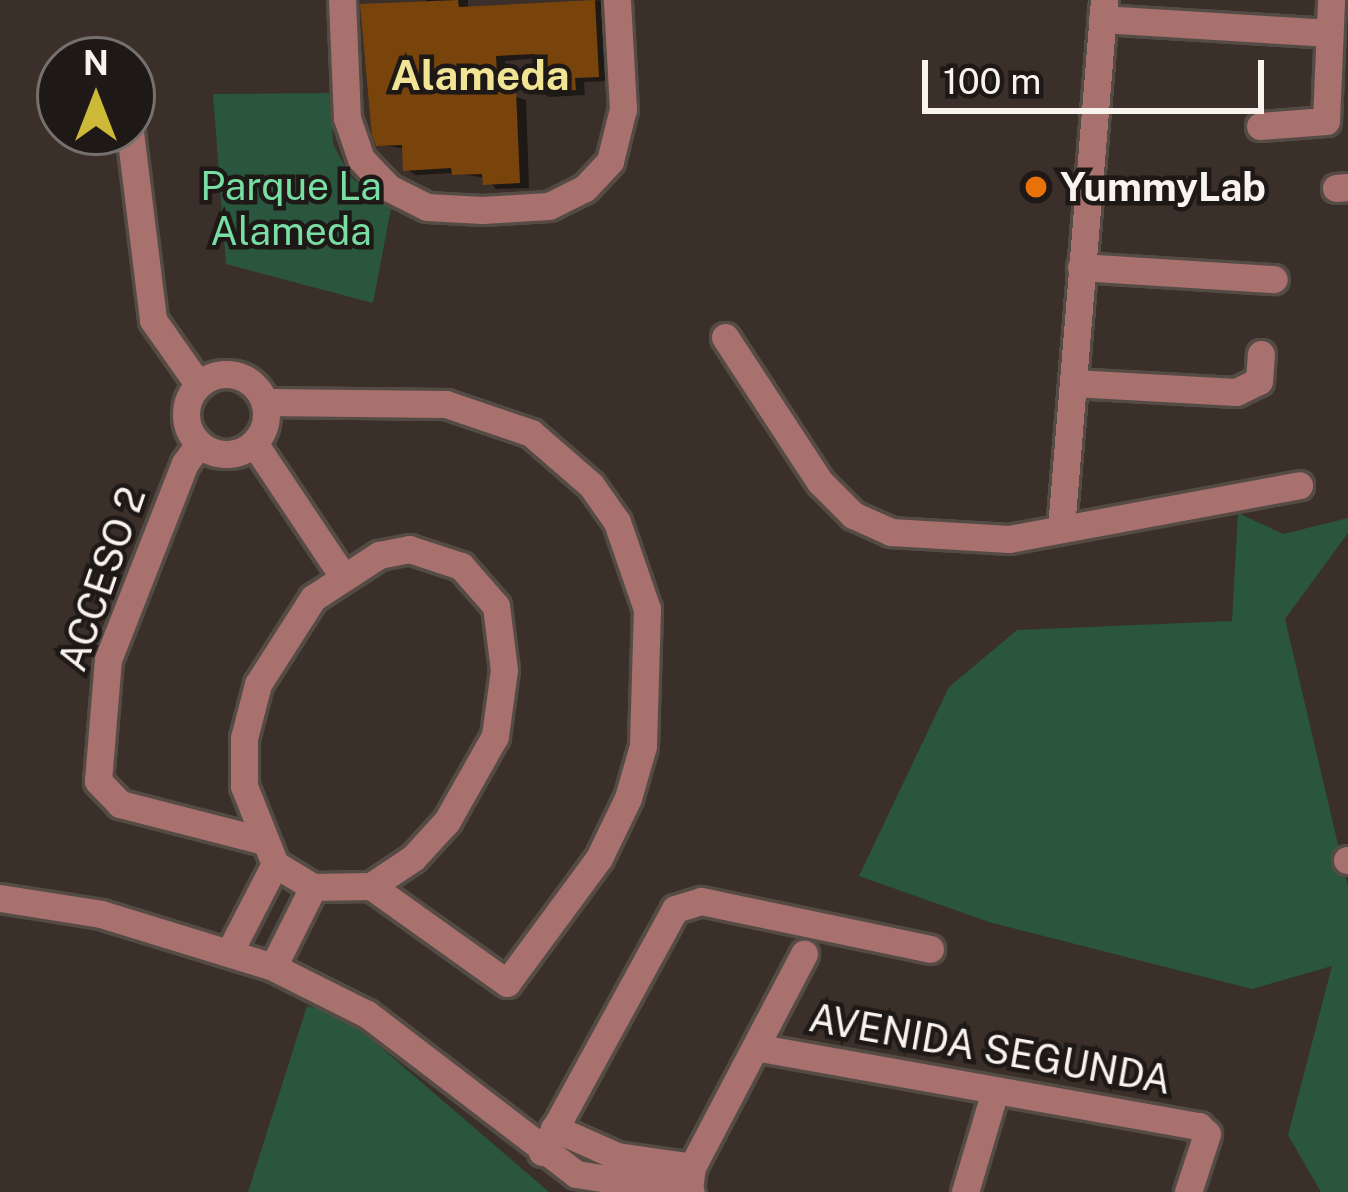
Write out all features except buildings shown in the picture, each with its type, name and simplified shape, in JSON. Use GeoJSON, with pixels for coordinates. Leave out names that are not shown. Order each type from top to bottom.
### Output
{"type":"FeatureCollection","features":[{"type":"Feature","properties":{"kind":"street"},"geometry":{"type":"LineString","coordinates":[[343,0],[347,118],[361,159],[389,188],[427,207],[482,210],[549,206],[585,188],[610,161],[622,110],[616,0]]}},
{"type":"Feature","properties":{"kind":"street"},"geometry":{"type":"LineString","coordinates":[[1260,126],[1326,121],[1331,0]]}},
{"type":"Feature","properties":{"kind":"street"},"geometry":{"type":"LineString","coordinates":[[1061,530],[1103,9],[1329,33]]}},
{"type":"Feature","properties":{"kind":"street"},"geometry":{"type":"LineString","coordinates":[[133,156],[153,320],[176,363],[198,384]]}},
{"type":"Feature","properties":{"kind":"street"},"geometry":{"type":"LineString","coordinates":[[1081,267],[1274,279]]}},
{"type":"Feature","properties":{"kind":"street"},"geometry":{"type":"LineString","coordinates":[[724,338],[820,482],[854,515],[891,532],[960,539],[1061,530],[1299,484]]}},
{"type":"Feature","properties":{"kind":"street"},"geometry":{"type":"LineString","coordinates":[[1073,383],[1252,389],[1261,354]]}},
{"type":"Feature","properties":{"kind":"street"},"geometry":{"type":"LineString","coordinates":[[198,384],[236,375],[265,402],[446,404],[532,434],[591,484],[617,522],[647,608],[644,746],[628,798],[599,858],[507,982],[370,886]]}},
{"type":"Feature","properties":{"kind":"street"},"geometry":{"type":"LineString","coordinates":[[198,384],[186,408],[199,444],[233,454],[254,443],[265,402]]}},
{"type":"Feature","properties":{"kind":"street"},"geometry":{"type":"LineString","coordinates":[[254,443],[342,574]]}},
{"type":"Feature","properties":{"kind":"street","name":"ACCESO 2"},"geometry":{"type":"LineString","coordinates":[[199,444],[184,463],[108,659],[98,782],[120,804],[267,852]]}},
{"type":"Feature","properties":{"kind":"street"},"geometry":{"type":"LineString","coordinates":[[434,553],[482,583],[503,636],[495,736],[474,782],[413,858],[370,886],[313,886],[267,852],[244,786],[244,739],[258,684],[283,636],[342,574],[379,555],[434,553]]}},
{"type":"Feature","properties":{"kind":"street"},"geometry":{"type":"LineString","coordinates":[[230,951],[267,852]]}},
{"type":"Feature","properties":{"kind":"street"},"geometry":{"type":"LineString","coordinates":[[273,967],[313,886]]}},
{"type":"Feature","properties":{"kind":"street"},"geometry":{"type":"LineString","coordinates":[[0,898],[101,914],[273,967],[367,1014],[548,1140],[593,1179],[691,1183],[804,954]]}},
{"type":"Feature","properties":{"kind":"street"},"geometry":{"type":"LineString","coordinates":[[548,1140],[675,909],[688,902],[930,949]]}},
{"type":"Feature","properties":{"kind":"street","name":"AVENIDA SEGUNDA"},"geometry":{"type":"LineString","coordinates":[[760,1048],[1205,1130],[1188,1192]]}},
{"type":"Feature","properties":{"kind":"street"},"geometry":{"type":"LineString","coordinates":[[965,1192],[994,1091]]}},
{"type":"Feature","properties":{"kind":"green space","name":"Parque La Alameda"},"geometry":{"type":"Polygon","coordinates":[[[331,93],[333,144],[351,177],[391,208],[373,303],[226,264],[213,94],[331,93]]]}},
{"type":"Feature","properties":{"kind":"green space"},"geometry":{"type":"Polygon","coordinates":[[[1238,513],[1283,534],[1348,518],[1348,533],[1285,619],[1348,887],[1348,1192],[1321,1192],[1288,1135],[1332,966],[1252,989],[989,922],[859,876],[949,687],[1017,630],[1232,621],[1238,513]]]}},
{"type":"Feature","properties":{"kind":"green space"},"geometry":{"type":"Polygon","coordinates":[[[307,1006],[342,1014],[549,1192],[248,1192],[307,1006]]]}},
{"type":"Feature","properties":{"kind":"place","name":"YummyLab"},"geometry":{"type":"Point","coordinates":[1036,187]}},
{"type":"Feature","properties":{"kind":"district","name":"Alameda"},"geometry":{"type":"Point","coordinates":[480,75]}}]}
